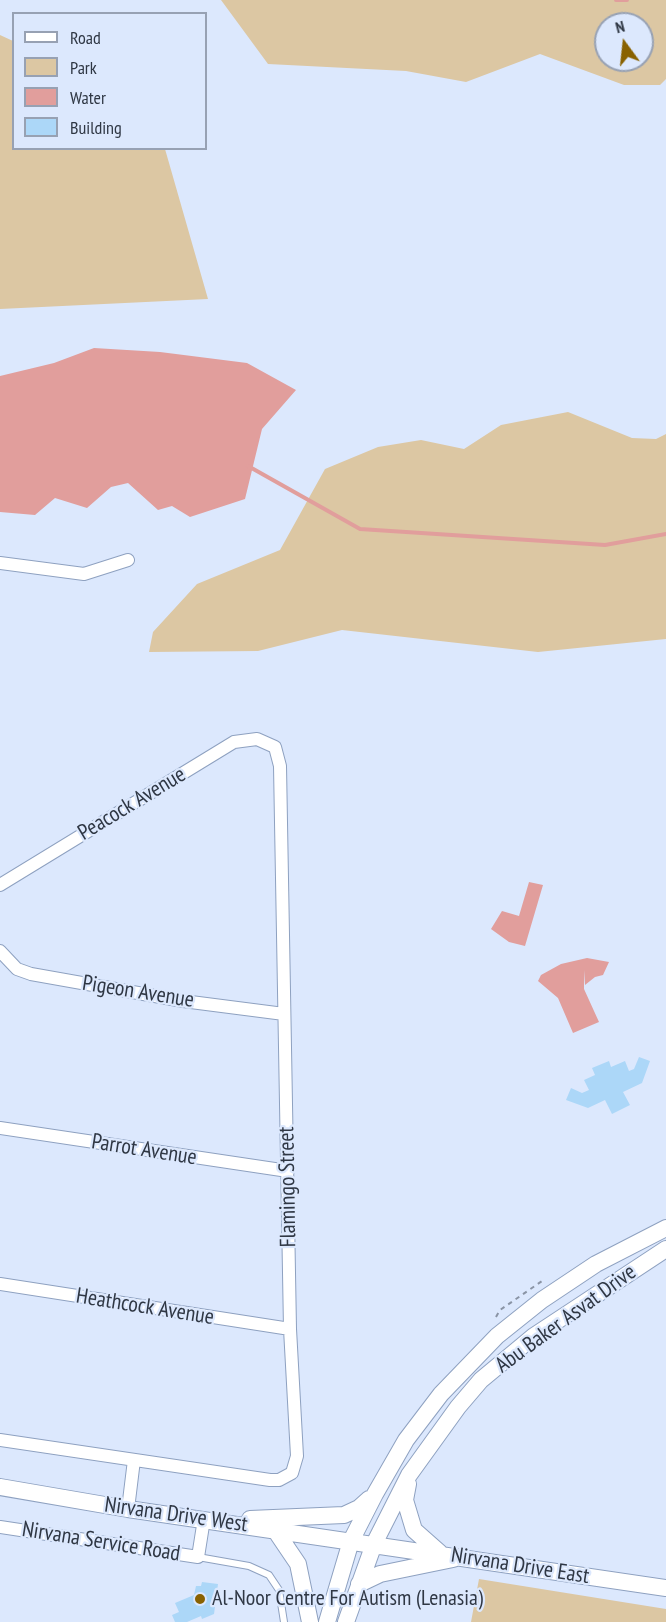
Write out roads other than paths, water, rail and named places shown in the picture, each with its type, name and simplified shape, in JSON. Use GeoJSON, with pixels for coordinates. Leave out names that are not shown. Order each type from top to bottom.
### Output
{"type":"FeatureCollection","features":[{"type":"Feature","properties":{"kind":"main road","name":"Abu Baker Asvat Drive"},"geometry":{"type":"LineString","coordinates":[[351,1541],[390,1464],[430,1408],[497,1336],[573,1279],[666,1228]]}},
{"type":"Feature","properties":{"kind":"main road","name":"Abu Baker Asvat Drive"},"geometry":{"type":"LineString","coordinates":[[374,1544],[409,1474],[458,1407],[490,1373],[560,1318],[666,1249]]}},
{"type":"Feature","properties":{"kind":"main road"},"geometry":{"type":"LineString","coordinates":[[409,1474],[405,1500],[410,1522],[419,1537],[449,1556]]}},
{"type":"Feature","properties":{"kind":"main road","name":"Nirvana Drive West"},"geometry":{"type":"LineString","coordinates":[[0,1487],[128,1509],[374,1544]]}},
{"type":"Feature","properties":{"kind":"main road"},"geometry":{"type":"LineString","coordinates":[[222,1521],[344,1515],[359,1508],[375,1494]]}},
{"type":"Feature","properties":{"kind":"main road"},"geometry":{"type":"LineString","coordinates":[[275,1530],[298,1564],[310,1622]]}},
{"type":"Feature","properties":{"kind":"main road"},"geometry":{"type":"LineString","coordinates":[[327,1622],[351,1541]]}},
{"type":"Feature","properties":{"kind":"main road"},"geometry":{"type":"LineString","coordinates":[[346,1622],[374,1544]]}},
{"type":"Feature","properties":{"kind":"main road","name":"Nirvana Drive East"},"geometry":{"type":"LineString","coordinates":[[374,1544],[666,1588]]}},
{"type":"Feature","properties":{"kind":"main road"},"geometry":{"type":"LineString","coordinates":[[359,1584],[380,1574],[423,1567],[449,1556]]}},
{"type":"Feature","properties":{"kind":"street"},"geometry":{"type":"LineString","coordinates":[[0,563],[84,574],[129,560]]}},
{"type":"Feature","properties":{"kind":"street","name":"Peacock Avenue"},"geometry":{"type":"LineString","coordinates":[[0,885],[234,742],[246,739],[268,742]]}},
{"type":"Feature","properties":{"kind":"street","name":"Flamingo Street"},"geometry":{"type":"LineString","coordinates":[[134,1460],[279,1480],[292,1473],[297,1456],[290,1329],[280,766],[275,747],[268,742]]}},
{"type":"Feature","properties":{"kind":"street","name":"Pigeon Avenue"},"geometry":{"type":"LineString","coordinates":[[0,951],[16,969],[31,974],[183,1001],[284,1014]]}},
{"type":"Feature","properties":{"kind":"street","name":"Parrot Avenue"},"geometry":{"type":"LineString","coordinates":[[0,1128],[288,1172]]}},
{"type":"Feature","properties":{"kind":"street","name":"Heathcock Avenue"},"geometry":{"type":"LineString","coordinates":[[0,1284],[290,1329]]}},
{"type":"Feature","properties":{"kind":"street"},"geometry":{"type":"LineString","coordinates":[[0,1440],[134,1460]]}},
{"type":"Feature","properties":{"kind":"street","name":"Nirvana Service Road"},"geometry":{"type":"LineString","coordinates":[[128,1509],[134,1460]]}},
{"type":"Feature","properties":{"kind":"street","name":"Nirvana Service Road"},"geometry":{"type":"LineString","coordinates":[[0,1527],[198,1557],[204,1519]]}},
{"type":"Feature","properties":{"kind":"lane"},"geometry":{"type":"LineString","coordinates":[[198,1557],[249,1566],[268,1575],[279,1590],[284,1622]]}},
{"type":"Feature","properties":{"kind":"water"},"geometry":{"type":"Polygon","coordinates":[[[94,348],[160,352],[247,363],[296,390],[262,429],[245,499],[190,517],[172,506],[158,510],[128,483],[111,487],[87,508],[55,498],[35,515],[0,512],[0,376],[54,363],[94,348]]]}},
{"type":"Feature","properties":{"kind":"water"},"geometry":{"type":"Polygon","coordinates":[[[529,882],[543,885],[525,946],[509,942],[491,929],[502,911],[519,916],[529,882]]]}},
{"type":"Feature","properties":{"kind":"water"},"geometry":{"type":"Polygon","coordinates":[[[587,958],[609,962],[603,975],[595,977],[585,985],[584,970],[584,989],[599,1022],[573,1033],[558,998],[538,981],[541,975],[561,964],[587,958]]]}},
{"type":"Feature","properties":{"kind":"waterway"},"geometry":{"type":"LineString","coordinates":[[616,0],[627,0]]}},
{"type":"Feature","properties":{"kind":"waterway"},"geometry":{"type":"LineString","coordinates":[[248,466],[360,529],[605,545],[666,534]]}},
{"type":"Feature","properties":{"kind":"place","name":"Al-Noor Centre For Autism (Lenasia)"},"geometry":{"type":"Point","coordinates":[200,1599]}}]}
